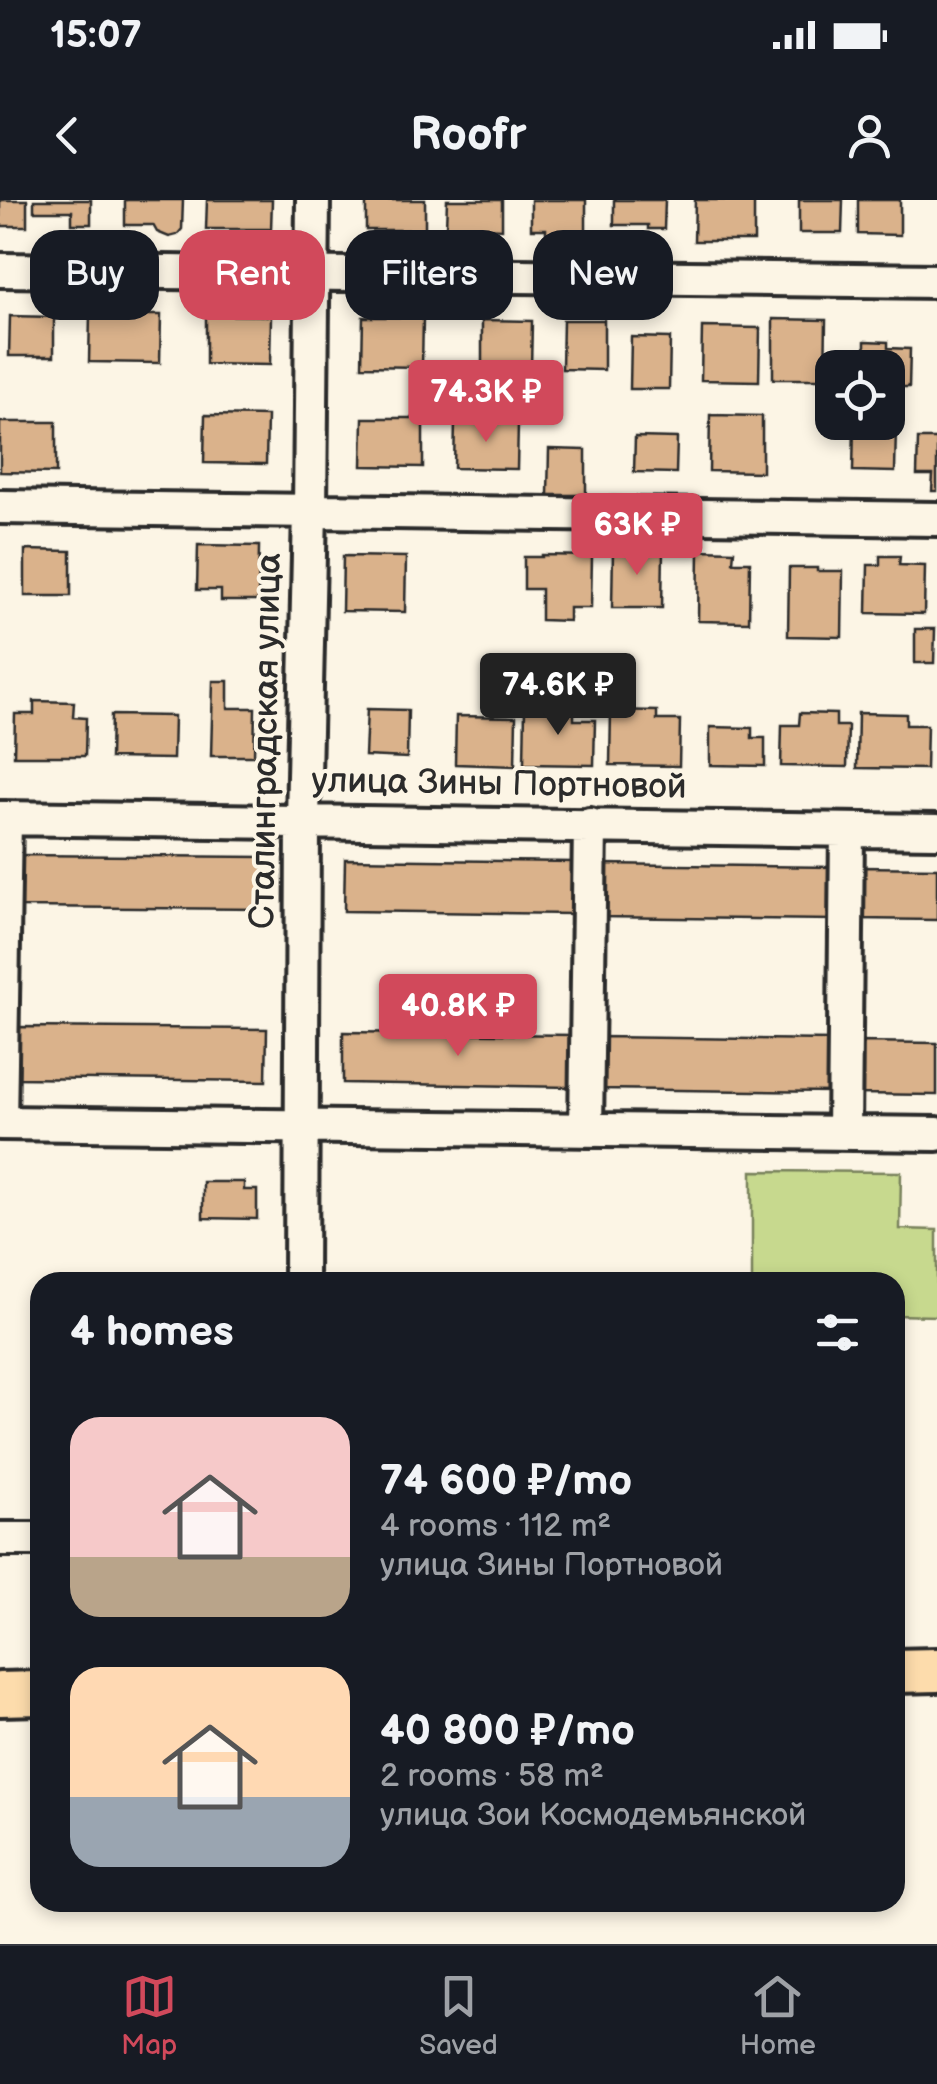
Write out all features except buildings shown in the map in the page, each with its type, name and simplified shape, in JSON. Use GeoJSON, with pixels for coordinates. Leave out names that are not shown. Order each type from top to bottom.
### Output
{"type":"FeatureCollection","features":[{"type":"Feature","properties":{"kind":"main road"},"geometry":{"type":"LineString","coordinates":[[905,1671],[937,1670]]}},
{"type":"Feature","properties":{"kind":"main road"},"geometry":{"type":"LineString","coordinates":[[0,1694],[30,1693]]}},
{"type":"Feature","properties":{"kind":"street","name":"Сталинградская улица"},"geometry":{"type":"LineString","coordinates":[[312,200],[312,230]]}},
{"type":"Feature","properties":{"kind":"street"},"geometry":{"type":"LineString","coordinates":[[0,270],[179,272]]}},
{"type":"Feature","properties":{"kind":"street"},"geometry":{"type":"LineString","coordinates":[[325,274],[937,281]]}},
{"type":"Feature","properties":{"kind":"street","name":"Сталинградская улица"},"geometry":{"type":"LineString","coordinates":[[301,1272],[311,320]]}},
{"type":"Feature","properties":{"kind":"street"},"geometry":{"type":"LineString","coordinates":[[0,507],[937,519]]}},
{"type":"Feature","properties":{"kind":"street"},"geometry":{"type":"LineString","coordinates":[[2,818],[0,1123],[937,1134]]}},
{"type":"Feature","properties":{"kind":"street","name":"улица Зины Портновой"},"geometry":{"type":"LineString","coordinates":[[2,818],[937,831]]}},
{"type":"Feature","properties":{"kind":"street"},"geometry":{"type":"LineString","coordinates":[[586,1130],[590,825]]}},
{"type":"Feature","properties":{"kind":"street"},"geometry":{"type":"LineString","coordinates":[[844,1133],[847,830]]}},
{"type":"Feature","properties":{"kind":"street"},"geometry":{"type":"LineString","coordinates":[[0,1539],[30,1539]]}},
{"type":"Feature","properties":{"kind":"green space"},"geometry":{"type":"Polygon","coordinates":[[[752,1171],[901,1172],[900,1229],[937,1230],[937,1316],[905,1315],[905,1272],[752,1272],[752,1171]]]}}]}
